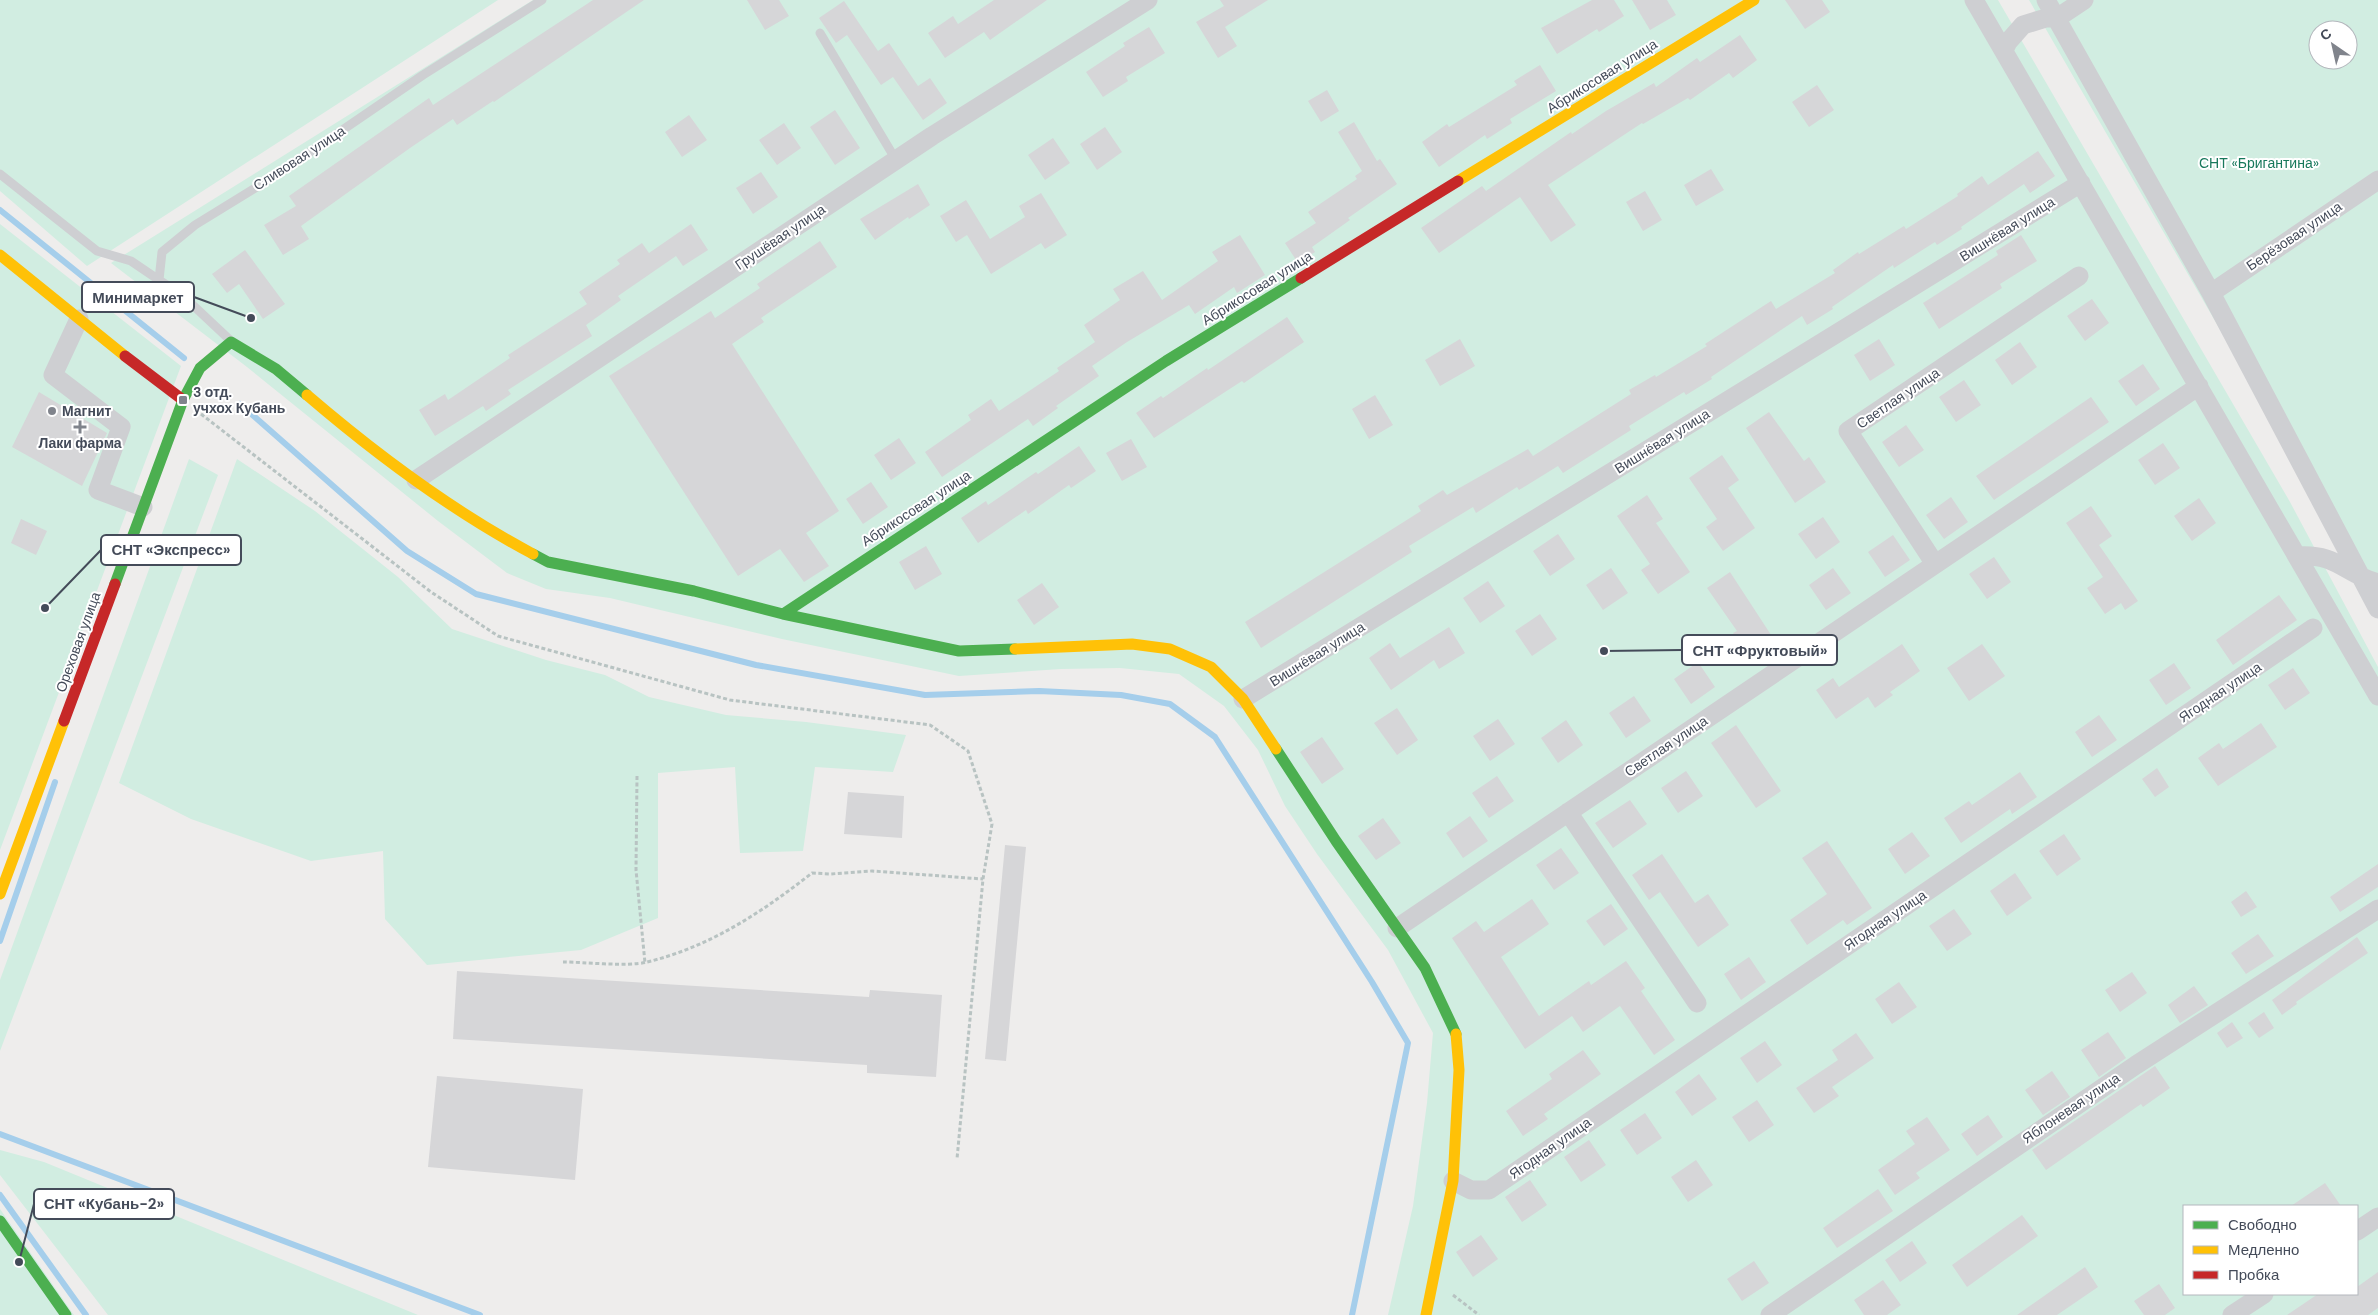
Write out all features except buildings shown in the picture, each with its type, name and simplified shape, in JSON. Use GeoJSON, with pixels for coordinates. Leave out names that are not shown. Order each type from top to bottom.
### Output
{"type":"FeatureCollection","features":[{"type":"Feature","properties":{"kind":"street","name":"Грушёвая улица"},"geometry":{"type":"LineString","coordinates":[[416,480],[896,160],[1148,0]]}},
{"type":"Feature","properties":{"kind":"street","name":"Абрикосовая улица"},"geometry":{"type":"LineString","coordinates":[[784,614],[1166,362],[1754,0]]}},
{"type":"Feature","properties":{"kind":"street"},"geometry":{"type":"LineString","coordinates":[[1974,0],[2378,696]]}},
{"type":"Feature","properties":{"kind":"street"},"geometry":{"type":"LineString","coordinates":[[2046,0],[2211,293],[2357,573],[2378,609]]}},
{"type":"Feature","properties":{"kind":"street"},"geometry":{"type":"LineString","coordinates":[[2004,50],[2008,42],[2023,25],[2046,18],[2057,18],[2084,0]]}},
{"type":"Feature","properties":{"kind":"street","name":"Берёзовая улица"},"geometry":{"type":"LineString","coordinates":[[2211,293],[2378,180]]}},
{"type":"Feature","properties":{"kind":"street","name":"Вишнёвая улица"},"geometry":{"type":"LineString","coordinates":[[1243,699],[2081,183]]}},
{"type":"Feature","properties":{"kind":"street"},"geometry":{"type":"LineString","coordinates":[[0,255],[79,320],[183,400]]}},
{"type":"Feature","properties":{"kind":"street","name":"Светлая улица"},"geometry":{"type":"LineString","coordinates":[[1935,564],[1848,431],[2079,276]]}},
{"type":"Feature","properties":{"kind":"street"},"geometry":{"type":"LineString","coordinates":[[79,320],[52,375],[121,427],[98,490],[143,508]]}},
{"type":"Feature","properties":{"kind":"street"},"geometry":{"type":"LineString","coordinates":[[231,342],[276,369],[350,432],[486,529],[548,562],[694,591],[784,614],[960,651],[1132,644],[1170,649],[1211,667],[1243,699],[1425,968],[1456,1034],[1459,1070],[1453,1181],[1426,1315]]}},
{"type":"Feature","properties":{"kind":"street","name":"Ореховая улица"},"geometry":{"type":"LineString","coordinates":[[0,894],[183,400],[200,368],[231,342]]}},
{"type":"Feature","properties":{"kind":"street","name":"Светлая улица"},"geometry":{"type":"LineString","coordinates":[[1397,928],[2199,386]]}},
{"type":"Feature","properties":{"kind":"street"},"geometry":{"type":"LineString","coordinates":[[2296,556],[2315,554],[2338,562],[2378,582]]}},
{"type":"Feature","properties":{"kind":"street","name":"Ягодная улица"},"geometry":{"type":"LineString","coordinates":[[1453,1181],[1471,1190],[1489,1190],[2313,628]]}},
{"type":"Feature","properties":{"kind":"street"},"geometry":{"type":"LineString","coordinates":[[1568,812],[1697,1003]]}},
{"type":"Feature","properties":{"kind":"street","name":"Яблоневая улица"},"geometry":{"type":"LineString","coordinates":[[1770,1315],[2120,1076],[2378,910]]}},
{"type":"Feature","properties":{"kind":"street"},"geometry":{"type":"LineString","coordinates":[[2358,1230],[2378,1217]]}},
{"type":"Feature","properties":{"kind":"street"},"geometry":{"type":"LineString","coordinates":[[0,1221],[66,1315]]}},
{"type":"Feature","properties":{"kind":"street"},"geometry":{"type":"LineString","coordinates":[[2232,1315],[2262,1295]]}},
{"type":"Feature","properties":{"kind":"lane","name":"Сливовая улица"},"geometry":{"type":"LineString","coordinates":[[159,280],[162,252],[195,225],[278,174],[423,75],[542,0]]}},
{"type":"Feature","properties":{"kind":"lane"},"geometry":{"type":"LineString","coordinates":[[820,33],[896,160]]}},
{"type":"Feature","properties":{"kind":"lane"},"geometry":{"type":"LineString","coordinates":[[0,174],[97,251],[131,261],[181,294],[231,342]]}},
{"type":"Feature","properties":{"kind":"path"},"geometry":{"type":"LineString","coordinates":[[183,400],[431,592],[498,636],[730,700],[930,725],[968,751],[992,824],[983,878],[957,1159]]}},
{"type":"Feature","properties":{"kind":"path"},"geometry":{"type":"LineString","coordinates":[[637,776],[636,870],[645,963]]}},
{"type":"Feature","properties":{"kind":"path"},"geometry":{"type":"LineString","coordinates":[[563,962],[645,963],[717,938],[772,904],[812,872],[830,874],[872,871],[983,878]]}},
{"type":"Feature","properties":{"kind":"path"},"geometry":{"type":"LineString","coordinates":[[1435,1276],[1456,1299],[1479,1315]]}},
{"type":"Feature","properties":{"kind":"green space"},"geometry":{"type":"Polygon","coordinates":[[[0,0],[498,0],[87,266],[0,191],[0,0]]]}},
{"type":"Feature","properties":{"kind":"green space"},"geometry":{"type":"Polygon","coordinates":[[[533,0],[1998,0],[2290,502],[2378,667],[2378,1315],[1388,1315],[1413,1206],[1427,1103],[1433,1033],[1388,950],[1317,854],[1285,806],[1258,750],[1224,706],[1179,674],[1120,668],[1061,669],[959,676],[782,639],[610,598],[546,589],[507,573],[438,521],[247,367],[111,263],[533,0]]]}},
{"type":"Feature","properties":{"kind":"green space","name":"СНТ «Бригантина»"},"geometry":{"type":"Polygon","coordinates":[[[2029,0],[2378,0],[2378,602],[2029,0]]]}},
{"type":"Feature","properties":{"kind":"green space"},"geometry":{"type":"Polygon","coordinates":[[[0,224],[181,366],[0,850],[0,224]]]}},
{"type":"Feature","properties":{"kind":"green space"},"geometry":{"type":"Polygon","coordinates":[[[189,459],[218,475],[0,1051],[0,980],[189,459]]]}},
{"type":"Feature","properties":{"kind":"green space"},"geometry":{"type":"Polygon","coordinates":[[[237,459],[315,511],[398,577],[452,629],[546,660],[605,675],[649,697],[726,715],[806,722],[906,735],[893,772],[815,767],[803,851],[740,853],[735,767],[658,773],[658,918],[581,950],[427,965],[385,919],[383,851],[311,861],[191,819],[119,783],[237,459]]]}},
{"type":"Feature","properties":{"kind":"green space"},"geometry":{"type":"Polygon","coordinates":[[[0,1150],[44,1162],[418,1315],[108,1315],[0,1175],[0,1150]]]}},
{"type":"Feature","properties":{"kind":"green space"},"geometry":{"type":"Polygon","coordinates":[[[0,1209],[74,1315],[0,1315],[0,1209]]]}},
{"type":"Feature","properties":{"kind":"waterway"},"geometry":{"type":"LineString","coordinates":[[0,210],[184,358]]}},
{"type":"Feature","properties":{"kind":"waterway"},"geometry":{"type":"LineString","coordinates":[[240,404],[407,551],[476,594],[756,665],[925,695],[1039,691],[1121,695],[1170,704],[1215,737],[1372,982],[1408,1043],[1352,1315]]}},
{"type":"Feature","properties":{"kind":"waterway"},"geometry":{"type":"LineString","coordinates":[[0,941],[55,782]]}},
{"type":"Feature","properties":{"kind":"waterway"},"geometry":{"type":"LineString","coordinates":[[0,1134],[480,1315]]}},
{"type":"Feature","properties":{"kind":"waterway"},"geometry":{"type":"LineString","coordinates":[[0,1195],[86,1315]]}},
{"type":"Feature","properties":{"kind":"traffic: fast"},"geometry":{"type":"LineString","coordinates":[[783,614],[1166,361],[1301,278]]}},
{"type":"Feature","properties":{"kind":"traffic: fast"},"geometry":{"type":"LineString","coordinates":[[115,584],[183,400],[200,368],[231,342],[276,369],[307,395]]}},
{"type":"Feature","properties":{"kind":"traffic: fast"},"geometry":{"type":"LineString","coordinates":[[533,554],[548,562],[694,591],[783,614],[959,651],[1015,649]]}},
{"type":"Feature","properties":{"kind":"traffic: fast"},"geometry":{"type":"LineString","coordinates":[[1276,749],[1336,841],[1425,968],[1456,1034]]}},
{"type":"Feature","properties":{"kind":"traffic: fast"},"geometry":{"type":"LineString","coordinates":[[0,1221],[66,1315]]}},
{"type":"Feature","properties":{"kind":"traffic: slow"},"geometry":{"type":"LineString","coordinates":[[1458,181],[1754,0]]}},
{"type":"Feature","properties":{"kind":"traffic: slow"},"geometry":{"type":"LineString","coordinates":[[0,255],[125,356]]}},
{"type":"Feature","properties":{"kind":"traffic: slow"},"geometry":{"type":"LineString","coordinates":[[307,395],[360,439],[444,501],[533,554]]}},
{"type":"Feature","properties":{"kind":"traffic: slow"},"geometry":{"type":"LineString","coordinates":[[1015,649],[1132,644],[1170,649],[1211,667],[1243,699],[1276,749]]}},
{"type":"Feature","properties":{"kind":"traffic: slow"},"geometry":{"type":"LineString","coordinates":[[0,894],[64,721]]}},
{"type":"Feature","properties":{"kind":"traffic: slow"},"geometry":{"type":"LineString","coordinates":[[1426,1315],[1453,1181],[1459,1070],[1456,1034]]}},
{"type":"Feature","properties":{"kind":"traffic: jam"},"geometry":{"type":"LineString","coordinates":[[1301,278],[1458,181]]}},
{"type":"Feature","properties":{"kind":"traffic: jam"},"geometry":{"type":"LineString","coordinates":[[125,356],[183,400]]}},
{"type":"Feature","properties":{"kind":"traffic: jam"},"geometry":{"type":"LineString","coordinates":[[64,721],[115,584]]}},
{"type":"Feature","properties":{"kind":"place","name":"Минимаркет"},"geometry":{"type":"Point","coordinates":[251,318]}},
{"type":"Feature","properties":{"kind":"place","name":"3 отд. учхох Кубань"},"geometry":{"type":"Point","coordinates":[183,400]}},
{"type":"Feature","properties":{"kind":"place","name":"Магнит"},"geometry":{"type":"Point","coordinates":[52,411]}},
{"type":"Feature","properties":{"kind":"place","name":"Лаки фарма"},"geometry":{"type":"Point","coordinates":[80,427]}},
{"type":"Feature","properties":{"kind":"place","name":"СНТ «Экспресс»"},"geometry":{"type":"Point","coordinates":[45,608]}},
{"type":"Feature","properties":{"kind":"place","name":"СНТ «Фруктовый»"},"geometry":{"type":"Point","coordinates":[1604,651]}},
{"type":"Feature","properties":{"kind":"place","name":"СНТ «Кубань-2»"},"geometry":{"type":"Point","coordinates":[19,1262]}}]}
